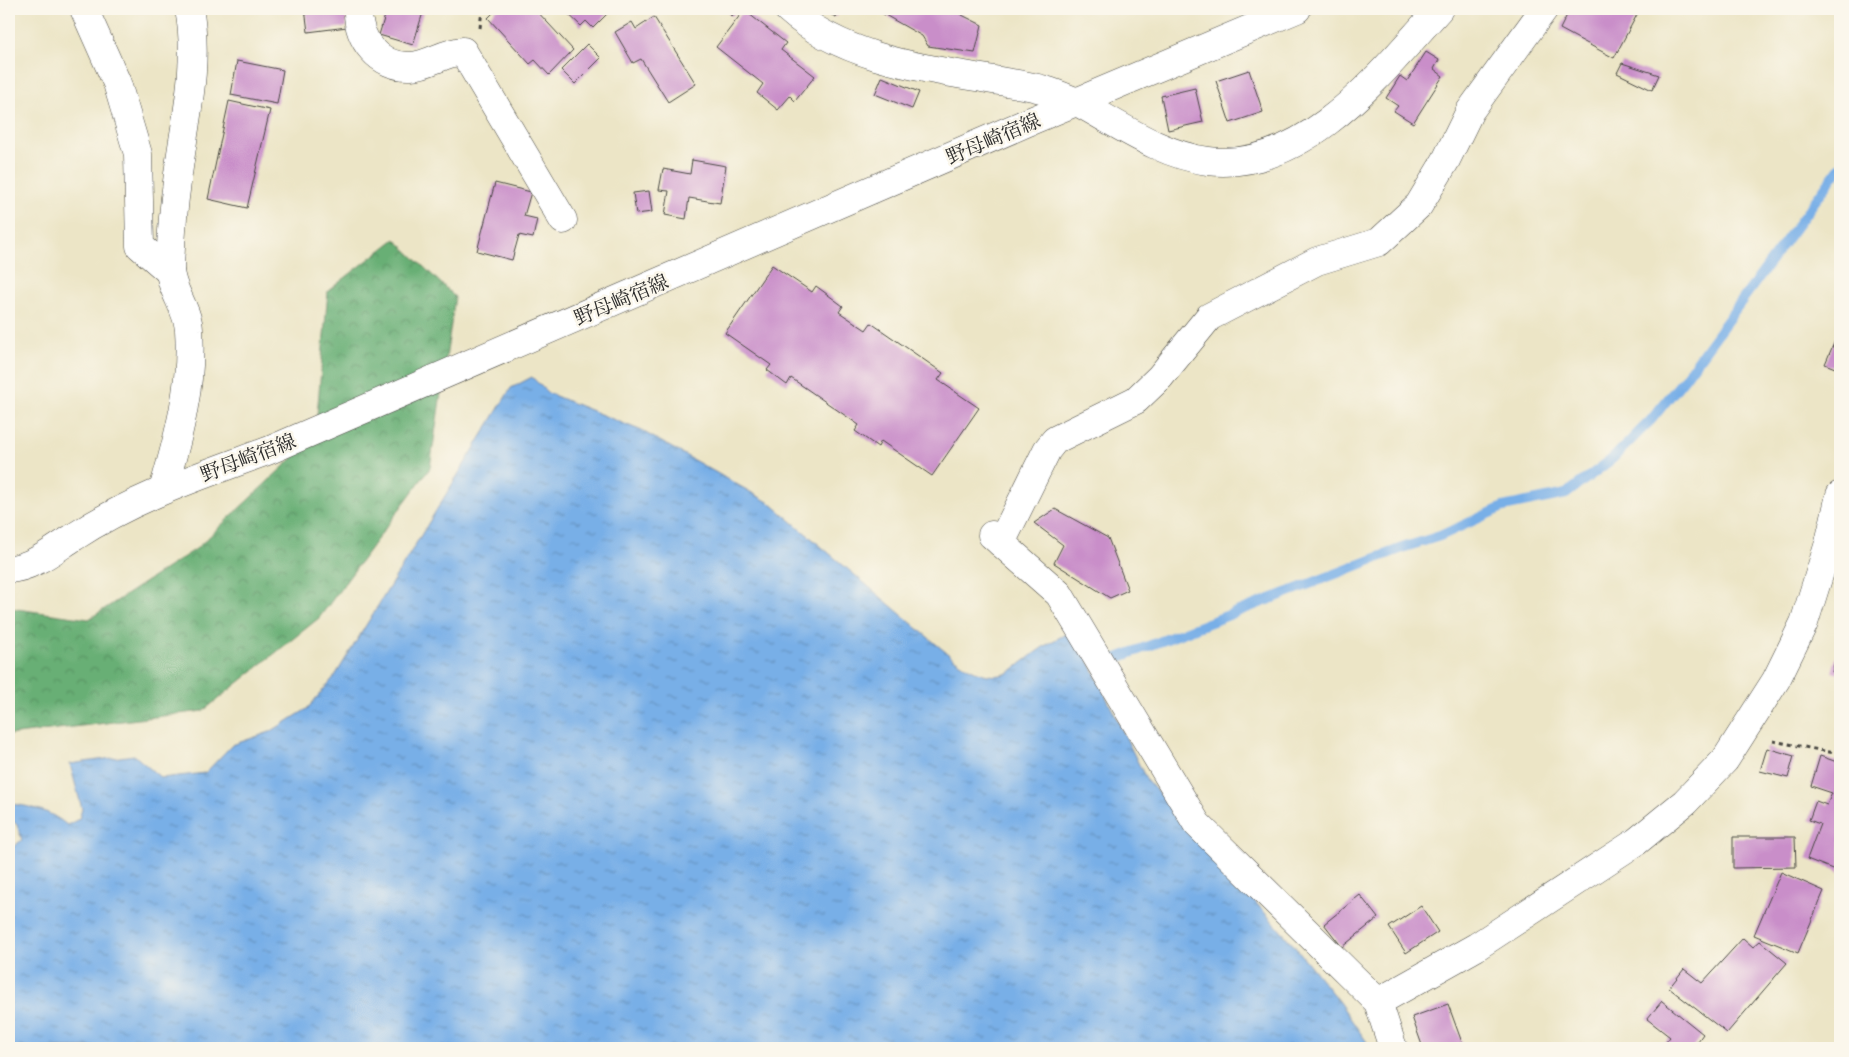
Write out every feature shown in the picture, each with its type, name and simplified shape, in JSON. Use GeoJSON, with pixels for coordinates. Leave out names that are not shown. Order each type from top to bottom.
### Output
{"type":"FeatureCollection","features":[{"type":"Feature","properties":{"kind":"street"},"geometry":{"type":"LineString","coordinates":[[84,9],[117,83],[138,154],[140,246],[170,272]]}},
{"type":"Feature","properties":{"kind":"street","name":"野母崎宿線"},"geometry":{"type":"LineString","coordinates":[[163,490],[177,442],[189,372],[190,328],[170,272],[176,183],[190,92],[194,34],[190,9]]}},
{"type":"Feature","properties":{"kind":"street"},"geometry":{"type":"LineString","coordinates":[[358,9],[364,39],[374,52],[387,62],[411,66],[463,51],[563,220]]}},
{"type":"Feature","properties":{"kind":"street","name":"野母崎宿線"},"geometry":{"type":"LineString","coordinates":[[788,9],[799,19],[823,33],[868,54],[916,67],[1044,90],[1077,102],[1154,144],[1181,154],[1207,160],[1238,162],[1260,157],[1289,146],[1340,112],[1365,91],[1439,9]]}},
{"type":"Feature","properties":{"kind":"street","name":"野母崎宿線"},"geometry":{"type":"LineString","coordinates":[[9,569],[15,569],[46,555],[100,520],[163,490],[270,450],[1077,102],[1298,9]]}},
{"type":"Feature","properties":{"kind":"street"},"geometry":{"type":"LineString","coordinates":[[1393,1048],[1378,1002],[1197,824],[1059,594],[996,539],[1043,456],[1055,440],[1136,400],[1160,377],[1209,317],[1317,261],[1379,242],[1419,205],[1446,160],[1470,111],[1544,9]]}},
{"type":"Feature","properties":{"kind":"street"},"geometry":{"type":"LineString","coordinates":[[1378,1002],[1440,970],[1636,842],[1685,802],[1726,760],[1776,680],[1804,623],[1829,543],[1840,495]]}},
{"type":"Feature","properties":{"kind":"path"},"geometry":{"type":"LineString","coordinates":[[1740,736],[1840,754]]}},
{"type":"Feature","properties":{"kind":"green space"},"geometry":{"type":"Polygon","coordinates":[[[395,239],[455,297],[430,468],[319,618],[203,711],[9,735],[9,608],[89,619],[196,549],[315,437],[328,291],[395,239]]]}},
{"type":"Feature","properties":{"kind":"water"},"geometry":{"type":"Polygon","coordinates":[[[532,377],[548,393],[642,431],[770,503],[943,650],[977,672],[996,676],[1008,673],[1049,643],[1074,631],[1146,779],[1297,949],[1339,1002],[1371,1048],[9,1048],[9,850],[22,840],[17,825],[9,817],[9,809],[12,804],[41,810],[67,825],[79,819],[82,809],[70,764],[134,755],[161,778],[205,773],[232,745],[270,732],[307,709],[335,676],[511,388],[532,377]]]}},
{"type":"Feature","properties":{"kind":"building"},"geometry":{"type":"Polygon","coordinates":[[[305,9],[345,9],[347,27],[308,32],[305,9]]]}},
{"type":"Feature","properties":{"kind":"building"},"geometry":{"type":"Polygon","coordinates":[[[387,9],[424,9],[413,45],[379,35],[387,9]]]}},
{"type":"Feature","properties":{"kind":"building"},"geometry":{"type":"Polygon","coordinates":[[[497,9],[535,9],[573,50],[549,75],[535,60],[530,64],[488,18],[497,9]]]}},
{"type":"Feature","properties":{"kind":"building"},"geometry":{"type":"Polygon","coordinates":[[[563,9],[612,9],[593,28],[586,21],[581,26],[563,9]]]}},
{"type":"Feature","properties":{"kind":"building"},"geometry":{"type":"Polygon","coordinates":[[[723,9],[738,9],[732,16],[723,9]]]}},
{"type":"Feature","properties":{"kind":"building"},"geometry":{"type":"Polygon","coordinates":[[[819,9],[840,9],[836,17],[819,9]]]}},
{"type":"Feature","properties":{"kind":"building"},"geometry":{"type":"Polygon","coordinates":[[[880,9],[950,9],[982,25],[975,53],[928,46],[922,36],[878,11],[880,9]]]}},
{"type":"Feature","properties":{"kind":"building"},"geometry":{"type":"Polygon","coordinates":[[[1570,9],[1640,9],[1614,58],[1560,29],[1570,9]]]}},
{"type":"Feature","properties":{"kind":"building"},"geometry":{"type":"Polygon","coordinates":[[[744,10],[786,43],[781,50],[815,76],[795,101],[790,96],[778,110],[757,93],[763,84],[716,47],[744,10]]]}},
{"type":"Feature","properties":{"kind":"building"},"geometry":{"type":"Polygon","coordinates":[[[654,17],[696,84],[668,102],[641,59],[633,63],[615,32],[632,22],[636,29],[654,17]]]}},
{"type":"Feature","properties":{"kind":"building"},"geometry":{"type":"Polygon","coordinates":[[[587,44],[601,58],[575,84],[561,70],[587,44]]]}},
{"type":"Feature","properties":{"kind":"building"},"geometry":{"type":"Polygon","coordinates":[[[1426,52],[1439,60],[1434,69],[1443,76],[1413,123],[1394,111],[1398,106],[1386,98],[1400,76],[1407,81],[1426,52]]]}},
{"type":"Feature","properties":{"kind":"building"},"geometry":{"type":"Polygon","coordinates":[[[237,61],[283,70],[277,104],[231,95],[237,61]]]}},
{"type":"Feature","properties":{"kind":"building"},"geometry":{"type":"Polygon","coordinates":[[[1622,63],[1659,75],[1652,90],[1617,73],[1622,63]]]}},
{"type":"Feature","properties":{"kind":"building"},"geometry":{"type":"Polygon","coordinates":[[[1249,70],[1263,112],[1230,123],[1216,81],[1249,70]]]}},
{"type":"Feature","properties":{"kind":"building"},"geometry":{"type":"Polygon","coordinates":[[[882,77],[919,92],[912,109],[875,94],[882,77]]]}},
{"type":"Feature","properties":{"kind":"building"},"geometry":{"type":"Polygon","coordinates":[[[1195,88],[1203,122],[1168,130],[1161,96],[1195,88]]]}},
{"type":"Feature","properties":{"kind":"building"},"geometry":{"type":"Polygon","coordinates":[[[229,101],[270,110],[247,208],[208,199],[229,101]]]}},
{"type":"Feature","properties":{"kind":"building"},"geometry":{"type":"Polygon","coordinates":[[[692,160],[726,166],[720,203],[689,198],[686,219],[665,215],[669,191],[659,190],[663,169],[690,174],[692,160]]]}},
{"type":"Feature","properties":{"kind":"building"},"geometry":{"type":"Polygon","coordinates":[[[495,183],[531,192],[524,216],[537,219],[533,238],[519,235],[512,260],[477,251],[495,183]]]}},
{"type":"Feature","properties":{"kind":"building"},"geometry":{"type":"Polygon","coordinates":[[[649,191],[652,212],[636,214],[633,193],[649,191]]]}},
{"type":"Feature","properties":{"kind":"building"},"geometry":{"type":"Polygon","coordinates":[[[772,265],[812,292],[816,286],[843,306],[839,312],[866,330],[871,323],[943,373],[938,380],[979,408],[932,476],[881,441],[878,447],[855,431],[859,425],[791,378],[787,385],[767,370],[771,365],[725,333],[772,265]]]}},
{"type":"Feature","properties":{"kind":"building"},"geometry":{"type":"Polygon","coordinates":[[[1840,329],[1840,370],[1825,364],[1840,329]]]}},
{"type":"Feature","properties":{"kind":"building"},"geometry":{"type":"Polygon","coordinates":[[[1055,509],[1108,538],[1128,590],[1110,598],[1054,563],[1063,545],[1034,523],[1055,509]]]}},
{"type":"Feature","properties":{"kind":"building"},"geometry":{"type":"Polygon","coordinates":[[[1840,644],[1840,674],[1832,672],[1840,644]]]}},
{"type":"Feature","properties":{"kind":"building"},"geometry":{"type":"Polygon","coordinates":[[[1767,748],[1794,756],[1788,778],[1760,771],[1767,748]]]}},
{"type":"Feature","properties":{"kind":"building"},"geometry":{"type":"Polygon","coordinates":[[[1820,756],[1840,763],[1840,872],[1807,859],[1820,824],[1809,820],[1816,801],[1827,805],[1832,793],[1811,786],[1820,756]]]}},
{"type":"Feature","properties":{"kind":"building"},"geometry":{"type":"Polygon","coordinates":[[[1733,837],[1795,837],[1796,867],[1733,868],[1733,837]]]}},
{"type":"Feature","properties":{"kind":"building"},"geometry":{"type":"Polygon","coordinates":[[[1781,872],[1824,891],[1798,953],[1754,935],[1781,872]]]}},
{"type":"Feature","properties":{"kind":"building"},"geometry":{"type":"Polygon","coordinates":[[[1360,895],[1378,918],[1342,947],[1324,924],[1360,895]]]}},
{"type":"Feature","properties":{"kind":"building"},"geometry":{"type":"Polygon","coordinates":[[[1421,906],[1438,932],[1406,953],[1389,927],[1421,906]]]}},
{"type":"Feature","properties":{"kind":"building"},"geometry":{"type":"Polygon","coordinates":[[[1743,938],[1753,947],[1760,941],[1787,963],[1727,1033],[1669,988],[1684,969],[1702,983],[1743,938]]]}},
{"type":"Feature","properties":{"kind":"building"},"geometry":{"type":"Polygon","coordinates":[[[1662,1001],[1703,1034],[1693,1048],[1661,1048],[1670,1037],[1647,1019],[1662,1001]]]}},
{"type":"Feature","properties":{"kind":"building"},"geometry":{"type":"Polygon","coordinates":[[[1448,1004],[1464,1048],[1423,1048],[1412,1017],[1448,1004]]]}},
{"type":"Feature","properties":{"kind":"waterway"},"geometry":{"type":"LineString","coordinates":[[1102,664],[1405,547],[1440,536],[1503,507],[1566,494],[1612,459],[1651,420],[1685,378],[1840,167]]}}]}
